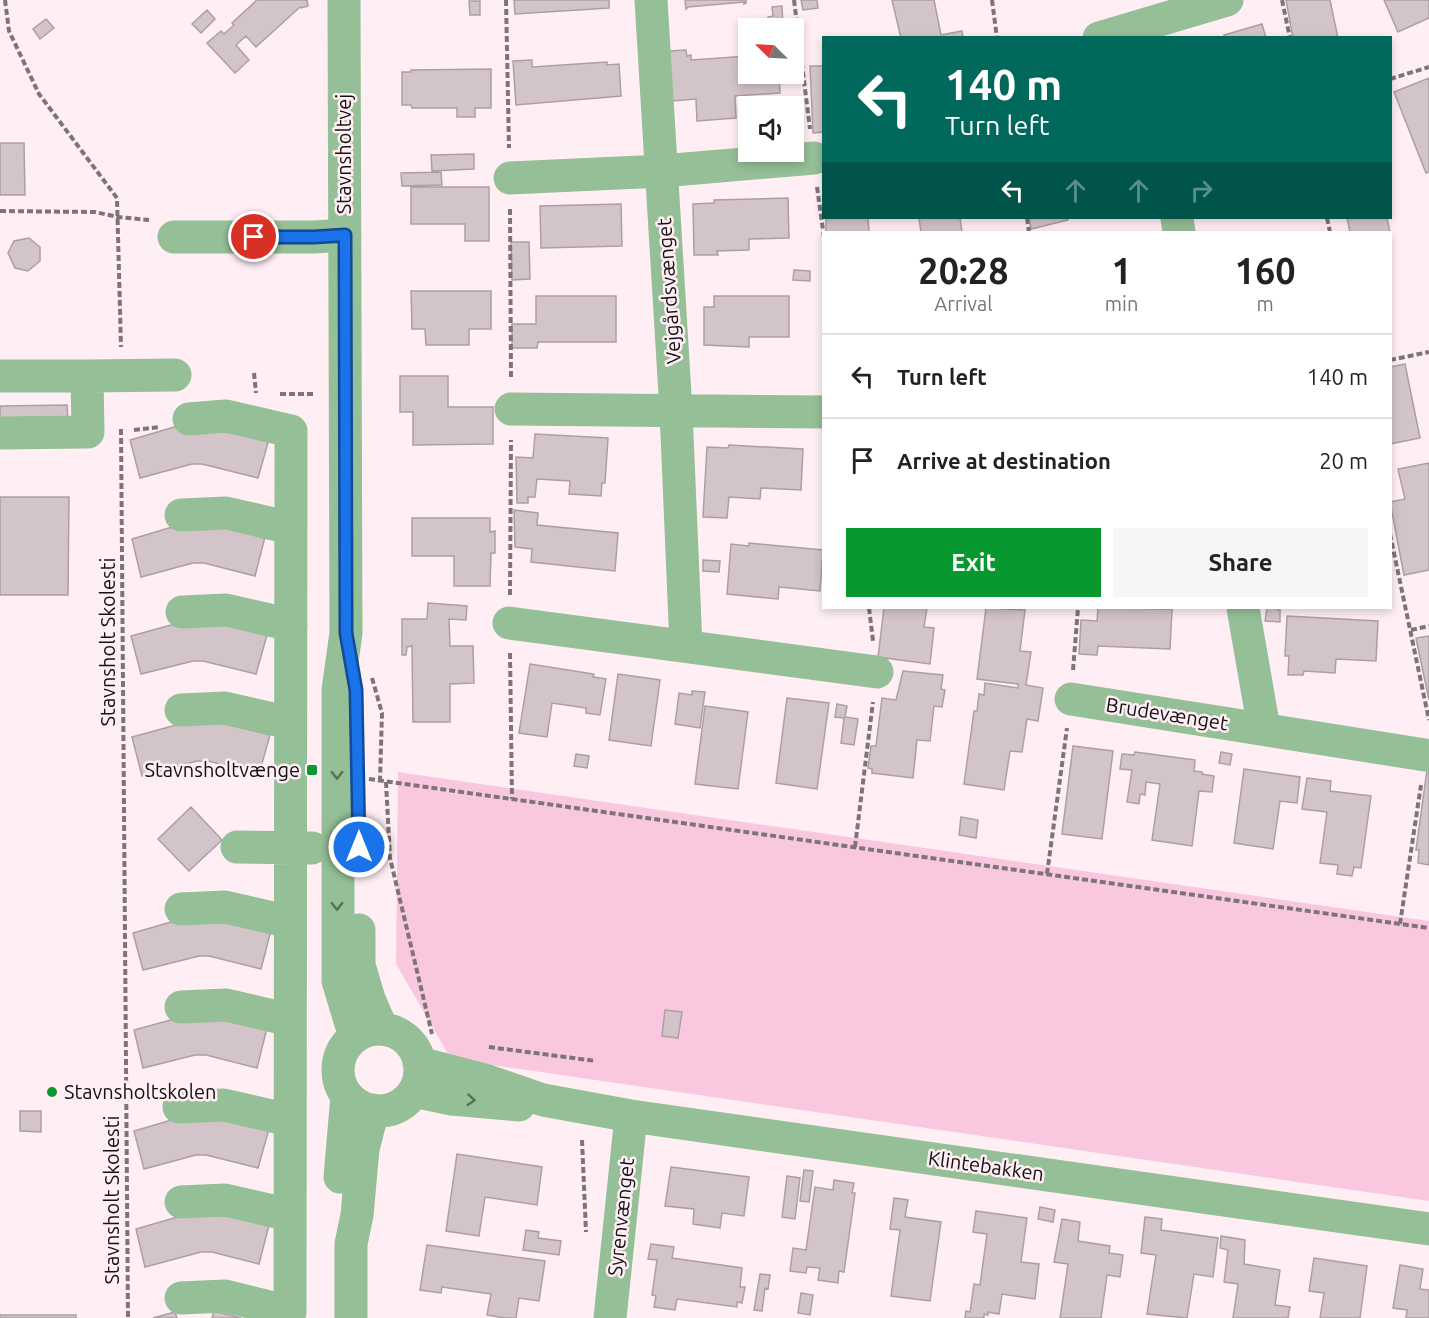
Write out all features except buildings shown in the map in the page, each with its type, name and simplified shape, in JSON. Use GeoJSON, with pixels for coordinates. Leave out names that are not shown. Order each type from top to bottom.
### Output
{"type":"FeatureCollection","features":[{"type":"Feature","properties":{"kind":"street","name":"Stavnsholtvej"},"geometry":{"type":"LineString","coordinates":[[344,0],[346,633],[338,690],[348,847],[359,965],[369,999],[369,1033]]}},
{"type":"Feature","properties":{"kind":"street","name":"Vejgårdsvænget"},"geometry":{"type":"LineString","coordinates":[[651,0],[676,411],[686,646]]}},
{"type":"Feature","properties":{"kind":"street"},"geometry":{"type":"LineString","coordinates":[[1104,36],[1143,21],[1227,0]]}},
{"type":"Feature","properties":{"kind":"street"},"geometry":{"type":"LineString","coordinates":[[510,178],[662,171],[814,158]]}},
{"type":"Feature","properties":{"kind":"street"},"geometry":{"type":"LineString","coordinates":[[174,237],[345,235]]}},
{"type":"Feature","properties":{"kind":"street"},"geometry":{"type":"LineString","coordinates":[[0,376],[176,375]]}},
{"type":"Feature","properties":{"kind":"street"},"geometry":{"type":"LineString","coordinates":[[0,433],[88,432],[87,376]]}},
{"type":"Feature","properties":{"kind":"street"},"geometry":{"type":"LineString","coordinates":[[511,409],[822,412]]}},
{"type":"Feature","properties":{"kind":"street"},"geometry":{"type":"LineString","coordinates":[[181,1298],[225,1296],[290,1312],[291,431],[226,416],[189,419]]}},
{"type":"Feature","properties":{"kind":"street"},"geometry":{"type":"LineString","coordinates":[[181,515],[226,513],[291,528]]}},
{"type":"Feature","properties":{"kind":"street"},"geometry":{"type":"LineString","coordinates":[[1243,609],[1264,729]]}},
{"type":"Feature","properties":{"kind":"street"},"geometry":{"type":"LineString","coordinates":[[182,612],[226,610],[291,625]]}},
{"type":"Feature","properties":{"kind":"street"},"geometry":{"type":"LineString","coordinates":[[509,623],[877,672]]}},
{"type":"Feature","properties":{"kind":"street","name":"Stavnsholtvej"},"geometry":{"type":"LineString","coordinates":[[346,633],[373,779],[348,847]]}},
{"type":"Feature","properties":{"kind":"street","name":"Brudevænget"},"geometry":{"type":"LineString","coordinates":[[1071,699],[1425,755]]}},
{"type":"Feature","properties":{"kind":"street"},"geometry":{"type":"LineString","coordinates":[[181,710],[225,708],[290,723]]}},
{"type":"Feature","properties":{"kind":"street"},"geometry":{"type":"LineString","coordinates":[[237,847],[348,847]]}},
{"type":"Feature","properties":{"kind":"street"},"geometry":{"type":"LineString","coordinates":[[181,909],[225,907],[290,922]]}},
{"type":"Feature","properties":{"kind":"street"},"geometry":{"type":"LineString","coordinates":[[181,1007],[226,1005],[290,1020]]}},
{"type":"Feature","properties":{"kind":"street"},"geometry":{"type":"LineString","coordinates":[[369,1033],[398,1033],[407,1040],[422,1064],[400,1105],[389,1109],[360,1103],[341,1085],[338,1074],[343,1050],[369,1033]]}},
{"type":"Feature","properties":{"kind":"street","name":"Klintebakken"},"geometry":{"type":"LineString","coordinates":[[422,1064],[488,1080],[543,1100],[631,1116],[1429,1229]]}},
{"type":"Feature","properties":{"kind":"street"},"geometry":{"type":"LineString","coordinates":[[351,1318],[351,1244],[343,1214],[340,1181],[360,1103]]}},
{"type":"Feature","properties":{"kind":"street"},"geometry":{"type":"LineString","coordinates":[[180,1107],[224,1105],[289,1120]]}},
{"type":"Feature","properties":{"kind":"street","name":"Syrenvænget"},"geometry":{"type":"LineString","coordinates":[[610,1318],[631,1116]]}},
{"type":"Feature","properties":{"kind":"street"},"geometry":{"type":"LineString","coordinates":[[181,1202],[225,1200],[290,1215]]}},
{"type":"Feature","properties":{"kind":"path"},"geometry":{"type":"LineString","coordinates":[[794,0],[823,231]]}},
{"type":"Feature","properties":{"kind":"path"},"geometry":{"type":"LineString","coordinates":[[992,0],[997,36]]}},
{"type":"Feature","properties":{"kind":"path"},"geometry":{"type":"LineString","coordinates":[[1282,0],[1290,36]]}},
{"type":"Feature","properties":{"kind":"path"},"geometry":{"type":"LineString","coordinates":[[0,1],[5,2]]}},
{"type":"Feature","properties":{"kind":"path","name":"Stavnsholt Skolesti"},"geometry":{"type":"LineString","coordinates":[[5,2],[9,32],[39,94],[117,198],[122,376],[128,1318]]}},
{"type":"Feature","properties":{"kind":"path"},"geometry":{"type":"LineString","coordinates":[[1392,78],[1429,67]]}},
{"type":"Feature","properties":{"kind":"path"},"geometry":{"type":"LineString","coordinates":[[0,211],[95,212],[118,217]]}},
{"type":"Feature","properties":{"kind":"path"},"geometry":{"type":"LineString","coordinates":[[1392,360],[1429,352]]}},
{"type":"Feature","properties":{"kind":"path"},"geometry":{"type":"LineString","coordinates":[[254,373],[256,395]]}},
{"type":"Feature","properties":{"kind":"path"},"geometry":{"type":"LineString","coordinates":[[1392,543],[1429,720]]}},
{"type":"Feature","properties":{"kind":"path"},"geometry":{"type":"LineString","coordinates":[[855,847],[877,672],[869,609]]}},
{"type":"Feature","properties":{"kind":"path"},"geometry":{"type":"LineString","coordinates":[[1047,874],[1071,699],[1078,609]]}},
{"type":"Feature","properties":{"kind":"path"},"geometry":{"type":"LineString","coordinates":[[1411,630],[1429,626]]}},
{"type":"Feature","properties":{"kind":"path"},"geometry":{"type":"LineString","coordinates":[[1400,924],[1425,755]]}},
{"type":"Feature","properties":{"kind":"path"},"geometry":{"type":"LineString","coordinates":[[422,1064],[390,858],[373,779],[1429,928]]}},
{"type":"Feature","properties":{"kind":"path"},"geometry":{"type":"LineString","coordinates":[[483,1046],[596,1061]]}},
{"type":"Feature","properties":{"kind":"path"},"geometry":{"type":"LineString","coordinates":[[582,1140],[585,1213]]}},
{"type":"Feature","properties":{"kind":"shaded area"},"geometry":{"type":"Polygon","coordinates":[[[398,772],[1429,921],[1429,1201],[451,1059],[396,964],[398,772]]]}},
{"type":"Feature","properties":{"kind":"place","name":"Stavnsholtvænge"},"geometry":{"type":"Point","coordinates":[312,770]}},
{"type":"Feature","properties":{"kind":"place","name":"Stavnsholtskolen"},"geometry":{"type":"Point","coordinates":[52,1092]}},
{"type":"Feature","properties":{"kind":"route"},"geometry":{"type":"LineString","coordinates":[[254,237],[345,235],[346,633],[356,690],[359,847]]}}]}
